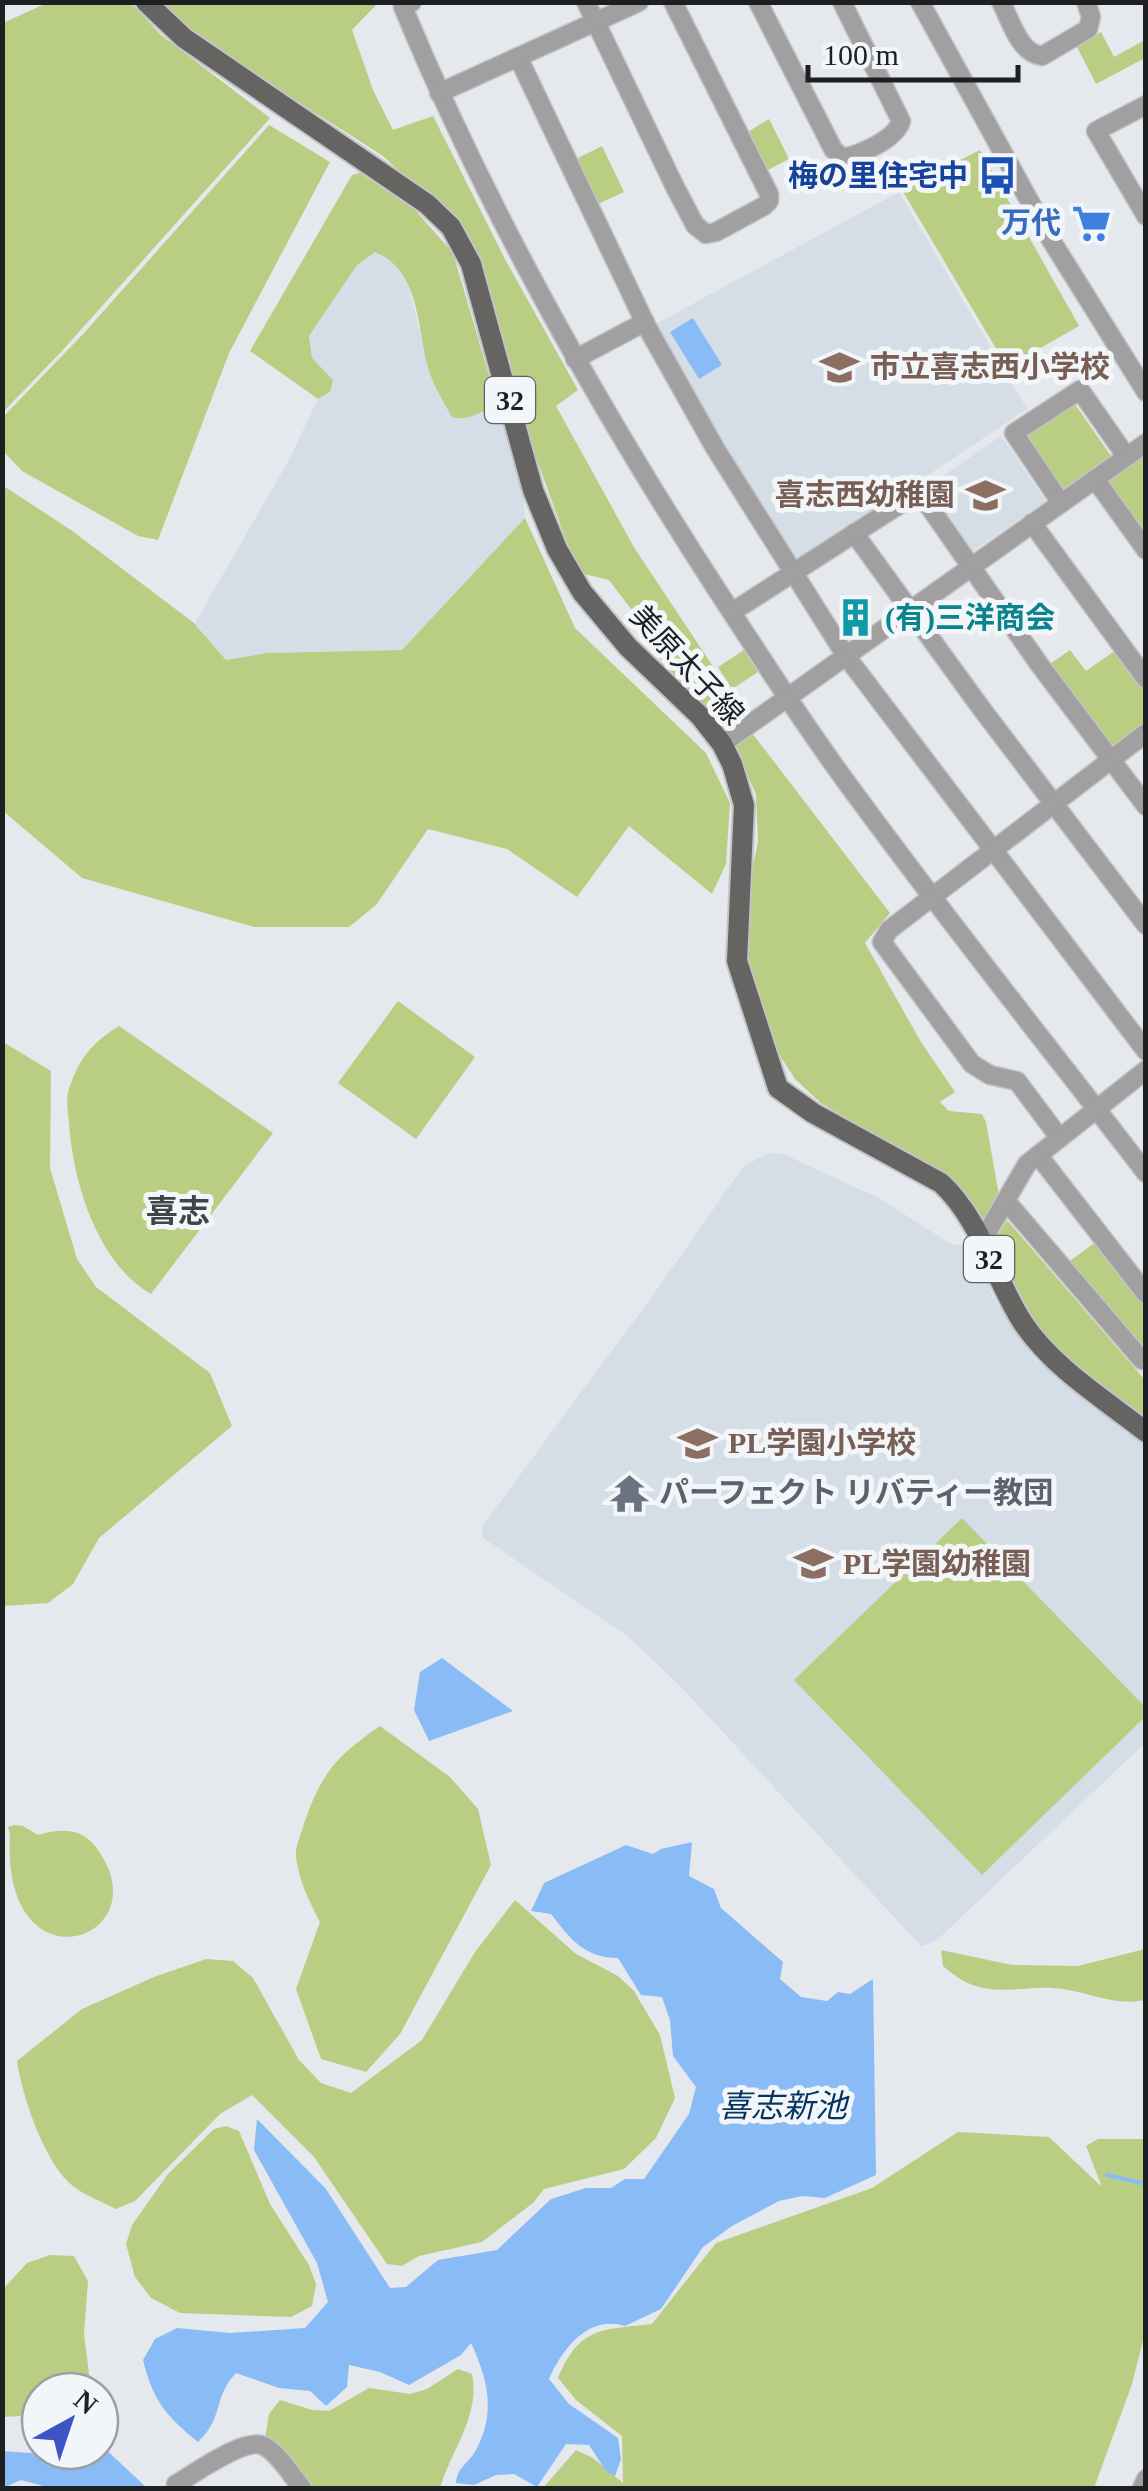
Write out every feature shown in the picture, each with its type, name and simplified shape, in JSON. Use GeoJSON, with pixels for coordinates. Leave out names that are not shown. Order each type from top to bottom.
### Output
{"type":"FeatureCollection","features":[{"type":"Feature","properties":{"kind":"main road","name":"美原太子線"},"geometry":{"type":"LineString","coordinates":[[146,2],[184,38],[427,204],[450,227],[472,264],[534,490],[557,549],[582,592],[607,623],[700,716],[732,764],[744,804],[737,947],[740,975],[778,1088],[813,1113],[941,1182],[962,1206],[999,1281],[1042,1347],[1146,1432]]}},
{"type":"Feature","properties":{"kind":"street"},"geometry":{"type":"LineString","coordinates":[[412,2],[403,7],[439,94],[575,359],[659,501],[786,698],[933,897],[1146,1173]]}},
{"type":"Feature","properties":{"kind":"street"},"geometry":{"type":"LineString","coordinates":[[586,2],[695,225],[706,234],[764,206],[769,194],[673,2]]}},
{"type":"Feature","properties":{"kind":"street"},"geometry":{"type":"LineString","coordinates":[[439,94],[639,2]]}},
{"type":"Feature","properties":{"kind":"street"},"geometry":{"type":"LineString","coordinates":[[758,2],[832,150],[842,158],[894,134],[902,122],[842,2]]}},
{"type":"Feature","properties":{"kind":"street"},"geometry":{"type":"LineString","coordinates":[[920,2],[1051,240],[1146,392]]}},
{"type":"Feature","properties":{"kind":"street"},"geometry":{"type":"LineString","coordinates":[[1001,2],[1024,48],[1042,56],[1088,29],[1091,17],[1086,2]]}},
{"type":"Feature","properties":{"kind":"street"},"geometry":{"type":"LineString","coordinates":[[518,57],[645,322],[714,448],[846,656],[1146,1050]]}},
{"type":"Feature","properties":{"kind":"street"},"geometry":{"type":"LineString","coordinates":[[1146,104],[1096,131],[1146,216]]}},
{"type":"Feature","properties":{"kind":"street"},"geometry":{"type":"LineString","coordinates":[[575,359],[645,322]]}},
{"type":"Feature","properties":{"kind":"street"},"geometry":{"type":"LineString","coordinates":[[1061,502],[1014,433],[1080,390],[1126,456]]}},
{"type":"Feature","properties":{"kind":"street"},"geometry":{"type":"LineString","coordinates":[[722,744],[1146,443]]}},
{"type":"Feature","properties":{"kind":"street"},"geometry":{"type":"LineString","coordinates":[[1095,479],[1146,550]]}},
{"type":"Feature","properties":{"kind":"street"},"geometry":{"type":"LineString","coordinates":[[732,612],[919,492],[1146,806]]}},
{"type":"Feature","properties":{"kind":"street"},"geometry":{"type":"LineString","coordinates":[[1032,523],[1146,679]]}},
{"type":"Feature","properties":{"kind":"street"},"geometry":{"type":"LineString","coordinates":[[854,534],[1146,925]]}},
{"type":"Feature","properties":{"kind":"street"},"geometry":{"type":"LineString","coordinates":[[1058,1137],[1016,1082],[990,1075],[972,1064],[882,942],[889,930],[1146,734]]}},
{"type":"Feature","properties":{"kind":"street"},"geometry":{"type":"LineString","coordinates":[[982,1243],[1028,1164],[1146,1070]]}},
{"type":"Feature","properties":{"kind":"street"},"geometry":{"type":"LineString","coordinates":[[1038,1155],[1146,1294]]}},
{"type":"Feature","properties":{"kind":"street"},"geometry":{"type":"LineString","coordinates":[[1006,1201],[1142,1360],[1146,1358]]}},
{"type":"Feature","properties":{"kind":"street"},"geometry":{"type":"LineString","coordinates":[[176,2484],[244,2445],[258,2443],[267,2447],[302,2488]]}},
{"type":"Feature","properties":{"kind":"shaded area","name":"市立喜志西小学校"},"geometry":{"type":"Polygon","coordinates":[[[899,192],[1027,409],[796,563],[654,325],[899,192]]]}},
{"type":"Feature","properties":{"kind":"shaded area"},"geometry":{"type":"Polygon","coordinates":[[[375,252],[389,258],[406,277],[429,369],[485,411],[497,403],[523,494],[525,518],[402,650],[267,653],[226,660],[195,623],[289,460],[318,399],[330,392],[332,380],[312,358],[309,336],[357,265],[375,252]]]}},
{"type":"Feature","properties":{"kind":"shaded area","name":"喜志西幼稚園"},"geometry":{"type":"Polygon","coordinates":[[[1001,436],[1046,501],[969,554],[924,489],[1001,436]]]}},
{"type":"Feature","properties":{"kind":"shaded area"},"geometry":{"type":"Polygon","coordinates":[[[768,1153],[783,1154],[879,1198],[951,1244],[976,1247],[993,1297],[1035,1359],[1145,1445],[1145,1743],[936,1941],[921,1946],[683,1689],[630,1638],[482,1537],[483,1525],[743,1167],[768,1153]]]}},
{"type":"Feature","properties":{"kind":"green space"},"geometry":{"type":"Polygon","coordinates":[[[47,3],[131,3],[161,35],[270,118],[3,412],[3,23],[47,3]]]}},
{"type":"Feature","properties":{"kind":"green space"},"geometry":{"type":"Polygon","coordinates":[[[163,3],[378,3],[352,30],[373,90],[393,130],[433,116],[507,263],[578,390],[556,406],[635,549],[746,716],[727,731],[658,657],[646,641],[640,621],[609,580],[584,574],[572,556],[522,419],[487,288],[419,189],[383,156],[228,57],[181,22],[163,3]]]}},
{"type":"Feature","properties":{"kind":"green space"},"geometry":{"type":"Polygon","coordinates":[[[1101,32],[1114,57],[1145,40],[1145,58],[1096,84],[1076,45],[1101,32]]]}},
{"type":"Feature","properties":{"kind":"green space"},"geometry":{"type":"Polygon","coordinates":[[[769,119],[789,159],[766,171],[746,133],[769,119]]]}},
{"type":"Feature","properties":{"kind":"green space"},"geometry":{"type":"Polygon","coordinates":[[[269,125],[330,162],[229,353],[158,540],[138,536],[22,471],[3,451],[3,417],[85,332],[269,125]]]}},
{"type":"Feature","properties":{"kind":"green space"},"geometry":{"type":"Polygon","coordinates":[[[602,146],[624,192],[596,205],[574,160],[602,146]]]}},
{"type":"Feature","properties":{"kind":"green space"},"geometry":{"type":"Polygon","coordinates":[[[980,150],[1079,326],[1007,367],[902,190],[980,150]]]}},
{"type":"Feature","properties":{"kind":"green space"},"geometry":{"type":"Polygon","coordinates":[[[360,173],[415,210],[453,253],[497,403],[481,412],[452,417],[430,374],[409,286],[390,260],[375,252],[357,265],[309,336],[312,358],[333,380],[330,392],[318,399],[250,351],[352,175],[360,173]]]}},
{"type":"Feature","properties":{"kind":"green space"},"geometry":{"type":"Polygon","coordinates":[[[1074,403],[1111,456],[1063,489],[1026,436],[1074,403]]]}},
{"type":"Feature","properties":{"kind":"green space"},"geometry":{"type":"Polygon","coordinates":[[[1145,456],[1145,531],[1142,533],[1107,482],[1145,456]]]}},
{"type":"Feature","properties":{"kind":"green space"},"geometry":{"type":"Polygon","coordinates":[[[2,485],[71,530],[194,623],[226,660],[267,653],[402,650],[525,518],[575,628],[706,753],[730,803],[726,864],[712,894],[629,826],[577,897],[507,849],[428,829],[376,905],[349,927],[254,927],[82,878],[3,811],[2,485]]]}},
{"type":"Feature","properties":{"kind":"green space"},"geometry":{"type":"Polygon","coordinates":[[[744,650],[758,672],[732,689],[718,667],[744,650]]]}},
{"type":"Feature","properties":{"kind":"green space"},"geometry":{"type":"Polygon","coordinates":[[[1070,650],[1086,671],[1116,650],[1145,688],[1145,723],[1110,751],[1047,666],[1070,650]]]}},
{"type":"Feature","properties":{"kind":"green space"},"geometry":{"type":"Polygon","coordinates":[[[752,733],[890,913],[865,943],[921,1042],[955,1092],[940,1102],[949,1111],[982,1114],[986,1122],[999,1195],[982,1222],[904,1153],[821,1103],[795,1079],[770,1040],[750,991],[746,901],[758,841],[756,794],[736,750],[736,737],[752,733]]]}},
{"type":"Feature","properties":{"kind":"green space"},"geometry":{"type":"Polygon","coordinates":[[[398,1001],[475,1057],[416,1139],[338,1083],[398,1001]]]}},
{"type":"Feature","properties":{"kind":"green space"},"geometry":{"type":"Polygon","coordinates":[[[119,1026],[273,1133],[151,1294],[132,1280],[102,1242],[82,1195],[71,1146],[67,1100],[72,1081],[87,1053],[119,1026]]]}},
{"type":"Feature","properties":{"kind":"green space"},"geometry":{"type":"Polygon","coordinates":[[[3,1042],[51,1071],[50,1168],[77,1259],[96,1287],[210,1373],[232,1426],[99,1538],[73,1584],[48,1603],[2,1606],[3,1042]]]}},
{"type":"Feature","properties":{"kind":"green space"},"geometry":{"type":"Polygon","coordinates":[[[1007,1220],[1145,1380],[1145,1422],[1043,1339],[991,1247],[1007,1220]]]}},
{"type":"Feature","properties":{"kind":"green space"},"geometry":{"type":"Polygon","coordinates":[[[1097,1241],[1145,1307],[1142,1348],[1070,1261],[1097,1241]]]}},
{"type":"Feature","properties":{"kind":"green space"},"geometry":{"type":"Polygon","coordinates":[[[962,1518],[1145,1707],[1145,1717],[982,1875],[794,1680],[962,1518]]]}},
{"type":"Feature","properties":{"kind":"green space"},"geometry":{"type":"Polygon","coordinates":[[[380,1726],[450,1777],[478,1809],[491,1865],[400,2034],[366,2072],[321,2059],[296,1989],[320,1922],[302,1883],[296,1853],[309,1809],[323,1780],[340,1758],[380,1726]]]}},
{"type":"Feature","properties":{"kind":"green space"},"geometry":{"type":"Polygon","coordinates":[[[14,1825],[38,1835],[76,1833],[95,1846],[112,1879],[111,1906],[97,1926],[76,1936],[51,1934],[29,1918],[14,1885],[8,1827],[14,1825]]]}},
{"type":"Feature","properties":{"kind":"green space"},"geometry":{"type":"Polygon","coordinates":[[[515,1900],[576,1954],[618,1976],[634,1991],[660,2035],[675,2098],[656,2138],[624,2169],[544,2189],[533,2203],[482,2242],[419,2256],[402,2266],[387,2264],[314,2157],[252,2095],[220,2114],[135,2201],[116,2209],[74,2187],[63,2177],[45,2147],[17,2061],[82,2009],[206,1959],[233,1961],[253,1978],[299,2060],[321,2083],[351,2093],[422,2040],[475,1952],[515,1900]]]}},
{"type":"Feature","properties":{"kind":"green space"},"geometry":{"type":"Polygon","coordinates":[[[1145,1949],[1145,2000],[1133,2002],[1053,1988],[977,1987],[943,1966],[941,1950],[1012,1965],[1078,1966],[1145,1949]]]}},
{"type":"Feature","properties":{"kind":"green space"},"geometry":{"type":"Polygon","coordinates":[[[226,2126],[239,2131],[270,2204],[309,2265],[316,2284],[312,2306],[291,2317],[180,2313],[151,2298],[135,2277],[126,2244],[132,2225],[168,2174],[214,2129],[226,2126]]]}},
{"type":"Feature","properties":{"kind":"green space"},"geometry":{"type":"Polygon","coordinates":[[[958,2132],[1049,2137],[1102,2187],[1086,2146],[1098,2139],[1145,2139],[1145,2333],[1132,2384],[1094,2488],[543,2488],[576,2450],[593,2458],[623,2483],[622,2436],[576,2400],[558,2378],[584,2340],[606,2330],[652,2324],[716,2243],[872,2188],[958,2132]]]}},
{"type":"Feature","properties":{"kind":"green space"},"geometry":{"type":"Polygon","coordinates":[[[50,2255],[74,2256],[88,2281],[84,2334],[89,2371],[20,2371],[20,2416],[3,2417],[3,2289],[27,2263],[50,2255]]]}},
{"type":"Feature","properties":{"kind":"green space"},"geometry":{"type":"Polygon","coordinates":[[[458,2369],[472,2374],[472,2403],[440,2488],[310,2488],[265,2439],[269,2414],[280,2400],[329,2411],[369,2388],[410,2394],[427,2389],[458,2369]]]}},
{"type":"Feature","properties":{"kind":"water"},"geometry":{"type":"Polygon","coordinates":[[[693,318],[722,365],[699,379],[670,332],[693,318]]]}},
{"type":"Feature","properties":{"kind":"water"},"geometry":{"type":"Polygon","coordinates":[[[442,1658],[513,1711],[429,1741],[414,1710],[420,1672],[442,1658]]]}},
{"type":"Feature","properties":{"kind":"water","name":"喜志新池"},"geometry":{"type":"Polygon","coordinates":[[[692,1842],[689,1876],[714,1889],[721,1908],[783,1962],[780,1979],[801,1997],[827,2001],[838,1992],[850,1994],[873,1979],[876,2175],[825,2198],[802,2196],[779,2201],[732,2226],[703,2247],[661,2309],[625,2326],[599,2325],[569,2346],[549,2379],[569,2404],[618,2438],[621,2459],[615,2476],[606,2471],[589,2445],[566,2444],[537,2487],[514,2474],[496,2475],[474,2485],[456,2483],[482,2436],[488,2409],[482,2370],[471,2343],[461,2355],[409,2385],[380,2372],[349,2365],[347,2387],[326,2406],[310,2391],[279,2388],[236,2373],[206,2433],[198,2442],[187,2433],[162,2407],[151,2386],[143,2360],[155,2339],[177,2328],[230,2333],[305,2328],[328,2302],[317,2263],[254,2150],[257,2119],[326,2189],[390,2288],[406,2287],[438,2260],[497,2250],[551,2199],[586,2188],[611,2188],[625,2179],[644,2179],[689,2114],[696,2087],[673,2056],[670,2020],[662,1997],[641,1995],[618,1958],[587,1951],[551,1914],[531,1911],[544,1883],[626,1845],[653,1854],[692,1842]]]}},
{"type":"Feature","properties":{"kind":"water"},"geometry":{"type":"Polygon","coordinates":[[[3,2451],[20,2452],[20,2471],[120,2471],[120,2463],[147,2488],[51,2488],[21,2480],[3,2488],[3,2451]]]}},
{"type":"Feature","properties":{"kind":"waterway"},"geometry":{"type":"LineString","coordinates":[[1107,2175],[1146,2184]]}},
{"type":"Feature","properties":{"kind":"place","name":"梅の里住宅中"},"geometry":{"type":"Point","coordinates":[998,176]}},
{"type":"Feature","properties":{"kind":"place","name":"万代"},"geometry":{"type":"Point","coordinates":[1091,223]}},
{"type":"Feature","properties":{"kind":"place","name":"市立喜志西小学校"},"geometry":{"type":"Point","coordinates":[840,367]}},
{"type":"Feature","properties":{"kind":"place","name":"喜志西幼稚園"},"geometry":{"type":"Point","coordinates":[985,495]}},
{"type":"Feature","properties":{"kind":"place","name":"(有)三洋商会"},"geometry":{"type":"Point","coordinates":[855,618]}},
{"type":"Feature","properties":{"kind":"place","name":"PL学園小学校"},"geometry":{"type":"Point","coordinates":[698,1443]}},
{"type":"Feature","properties":{"kind":"place","name":"パーフェクト リバティー教団"},"geometry":{"type":"Point","coordinates":[629,1493]}},
{"type":"Feature","properties":{"kind":"place","name":"PL学園幼稚園"},"geometry":{"type":"Point","coordinates":[813,1564]}},
{"type":"Feature","properties":{"kind":"district","name":"喜志"},"geometry":{"type":"Point","coordinates":[178,1211]}}]}
